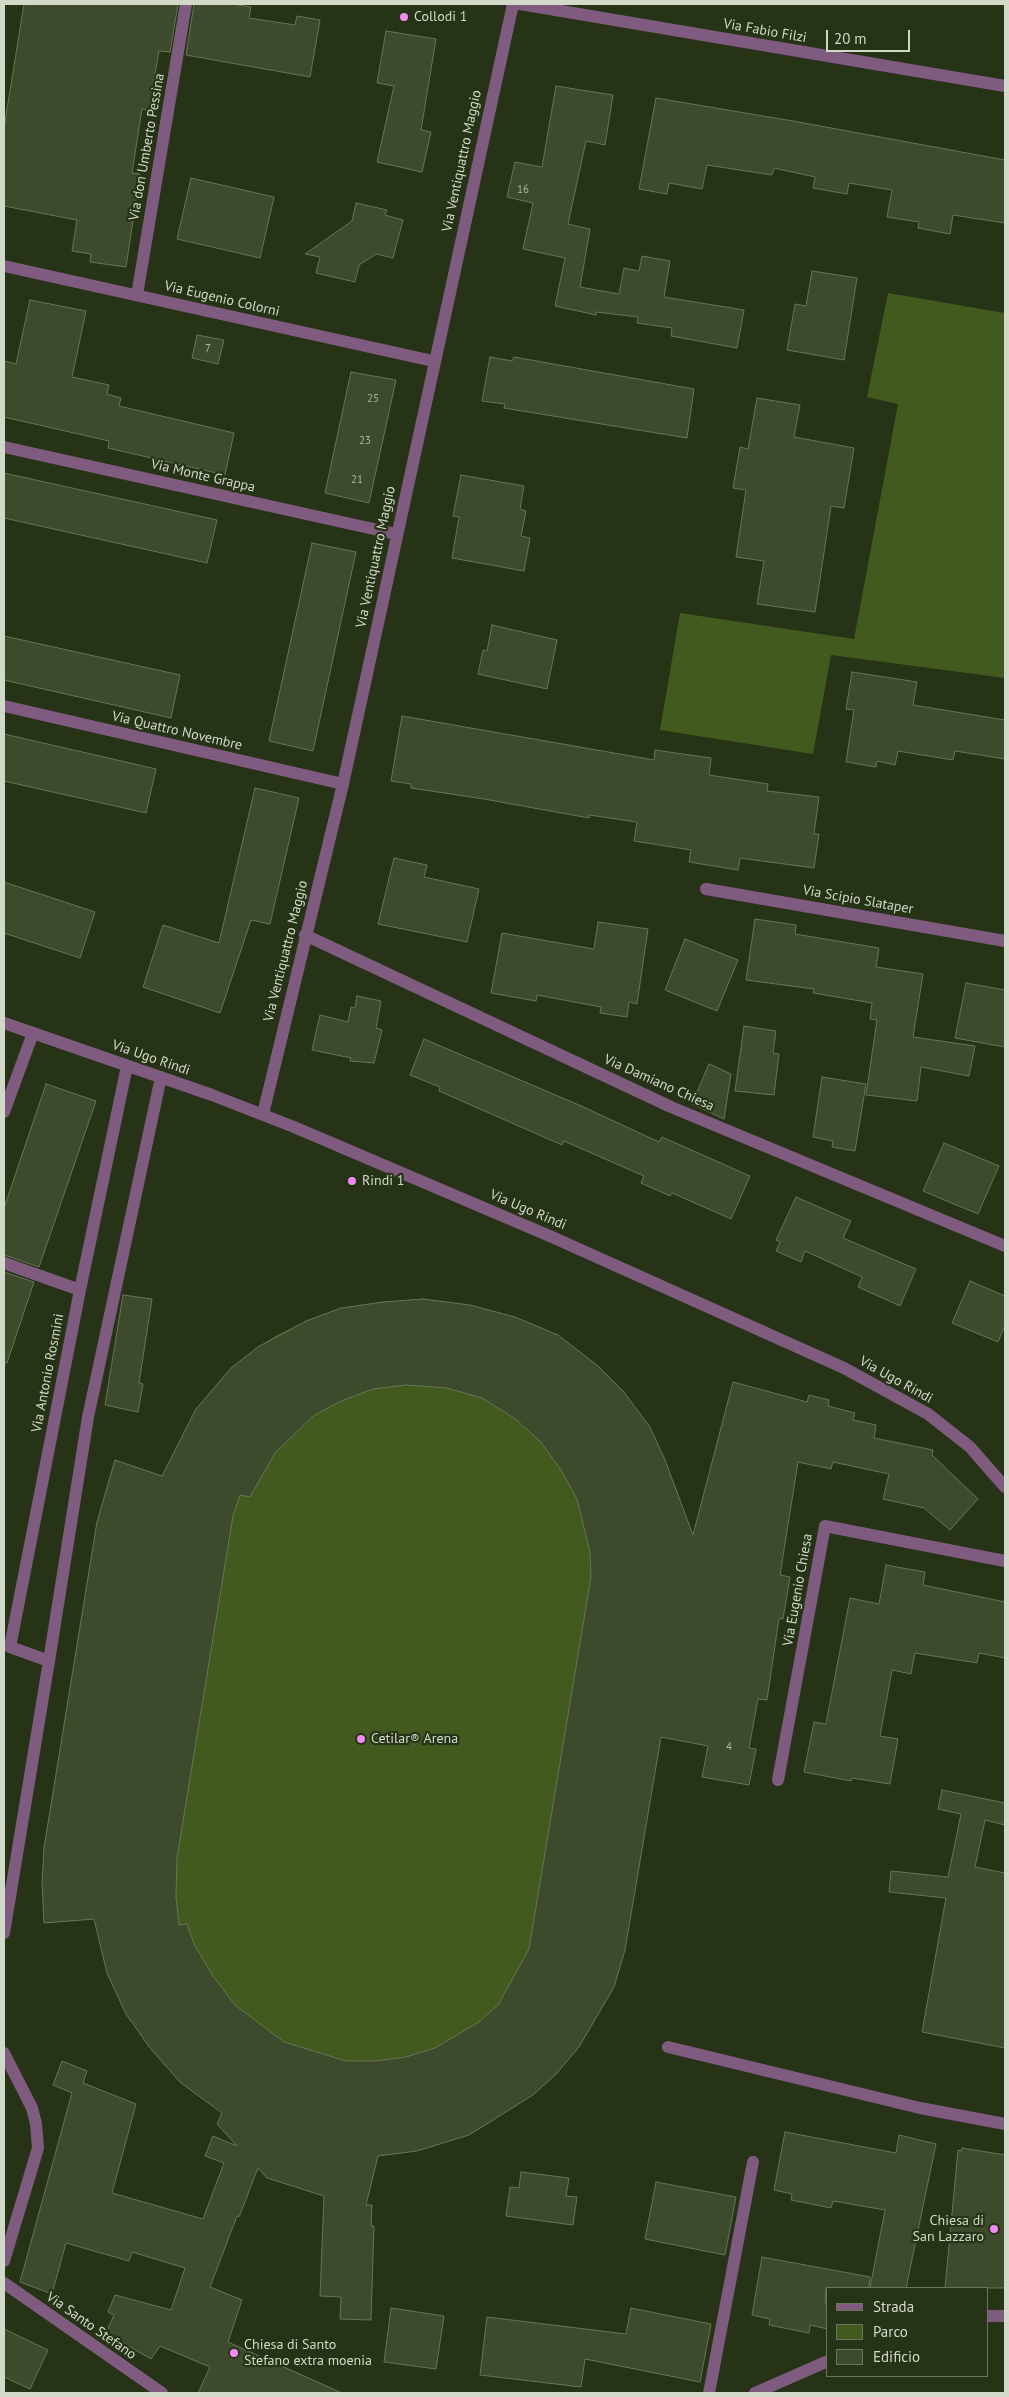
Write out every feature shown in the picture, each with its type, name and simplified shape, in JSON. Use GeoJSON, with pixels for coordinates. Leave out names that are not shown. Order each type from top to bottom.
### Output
{"type":"FeatureCollection","features":[{"type":"Feature","properties":{"kind":"street","name":"Via don Umberto Pessina"},"geometry":{"type":"LineString","coordinates":[[137,295],[186,4]]}},
{"type":"Feature","properties":{"kind":"street","name":"Via Ventiquattro Maggio"},"geometry":{"type":"LineString","coordinates":[[262,1114],[343,784],[433,361],[513,4]]}},
{"type":"Feature","properties":{"kind":"street","name":"Via Fabio Filzi"},"geometry":{"type":"LineString","coordinates":[[520,4],[1005,86]]}},
{"type":"Feature","properties":{"kind":"street","name":"Via Eugenio Colorni"},"geometry":{"type":"LineString","coordinates":[[4,266],[433,361]]}},
{"type":"Feature","properties":{"kind":"street","name":"Via Monte Grappa"},"geometry":{"type":"LineString","coordinates":[[4,447],[396,534]]}},
{"type":"Feature","properties":{"kind":"street","name":"Via Quattro Novembre"},"geometry":{"type":"LineString","coordinates":[[4,706],[343,784]]}},
{"type":"Feature","properties":{"kind":"street","name":"Via Scipio Slataper"},"geometry":{"type":"LineString","coordinates":[[706,889],[1005,941]]}},
{"type":"Feature","properties":{"kind":"street","name":"Via Damiano Chiesa"},"geometry":{"type":"LineString","coordinates":[[305,935],[671,1107],[1005,1246]]}},
{"type":"Feature","properties":{"kind":"street","name":"Via Ugo Rindi"},"geometry":{"type":"LineString","coordinates":[[4,1023],[262,1114],[544,1233],[844,1368],[928,1414],[970,1447],[1005,1487]]}},
{"type":"Feature","properties":{"kind":"street"},"geometry":{"type":"LineString","coordinates":[[4,1112],[33,1033]]}},
{"type":"Feature","properties":{"kind":"street","name":"Via Antonio Rosmini"},"geometry":{"type":"LineString","coordinates":[[49,1661],[7,1646],[127,1066]]}},
{"type":"Feature","properties":{"kind":"street"},"geometry":{"type":"LineString","coordinates":[[4,1933],[88,1417],[161,1077]]}},
{"type":"Feature","properties":{"kind":"street"},"geometry":{"type":"LineString","coordinates":[[4,1263],[80,1290]]}},
{"type":"Feature","properties":{"kind":"street","name":"Via Eugenio Chiesa"},"geometry":{"type":"LineString","coordinates":[[778,1780],[825,1526],[1005,1561]]}},
{"type":"Feature","properties":{"kind":"street"},"geometry":{"type":"LineString","coordinates":[[668,2048],[920,2108],[1005,2124]]}},
{"type":"Feature","properties":{"kind":"street"},"geometry":{"type":"LineString","coordinates":[[4,2053],[32,2108],[36,2124],[38,2148],[4,2262]]}},
{"type":"Feature","properties":{"kind":"street"},"geometry":{"type":"LineString","coordinates":[[709,2393],[753,2162]]}},
{"type":"Feature","properties":{"kind":"street","name":"Via Santo Stefano"},"geometry":{"type":"LineString","coordinates":[[4,2283],[162,2393]]}},
{"type":"Feature","properties":{"kind":"street"},"geometry":{"type":"LineString","coordinates":[[989,2316],[1005,2316]]}},
{"type":"Feature","properties":{"kind":"street"},"geometry":{"type":"LineString","coordinates":[[755,2393],[826,2361]]}},
{"type":"Feature","properties":{"kind":"green space"},"geometry":{"type":"Polygon","coordinates":[[[888,293],[1005,313],[1005,678],[831,655],[813,754],[660,730],[680,613],[854,639],[898,404],[867,397],[888,293]]]}},
{"type":"Feature","properties":{"kind":"green space","name":"Cetilar® Arena"},"geometry":{"type":"Polygon","coordinates":[[[423,1299],[470,1305],[515,1317],[558,1335],[598,1366],[623,1391],[650,1427],[678,1493],[687,1533],[625,1950],[614,1987],[579,2047],[556,2074],[533,2095],[469,2135],[417,2151],[370,2157],[237,2123],[181,2083],[150,2048],[126,2014],[107,1973],[94,1919],[44,1923],[42,1883],[44,1848],[97,1522],[115,1460],[162,1476],[196,1409],[231,1368],[258,1347],[277,1335],[306,1321],[341,1308],[423,1299]]]}},
{"type":"Feature","properties":{"kind":"building"},"geometry":{"type":"Polygon","coordinates":[[[24,4],[178,4],[170,52],[159,51],[149,110],[142,109],[132,173],[140,174],[126,267],[90,262],[91,254],[72,251],[77,220],[4,206],[4,128],[24,4]]]}},
{"type":"Feature","properties":{"kind":"building"},"geometry":{"type":"Polygon","coordinates":[[[194,4],[232,4],[251,7],[249,18],[295,25],[297,16],[320,20],[310,77],[186,55],[194,4]]]}},
{"type":"Feature","properties":{"kind":"building"},"geometry":{"type":"Polygon","coordinates":[[[386,31],[436,39],[421,130],[431,132],[422,172],[377,162],[394,86],[377,83],[386,31]]]}},
{"type":"Feature","properties":{"kind":"building"},"geometry":{"type":"Polygon","coordinates":[[[556,86],[613,95],[605,145],[586,141],[568,224],[590,229],[580,287],[619,294],[624,268],[639,271],[642,256],[670,261],[664,297],[744,310],[737,348],[671,336],[672,328],[637,323],[638,317],[596,312],[596,315],[555,306],[565,258],[523,249],[533,203],[507,197],[515,162],[542,167],[556,86]]]}},
{"type":"Feature","properties":{"kind":"building"},"geometry":{"type":"Polygon","coordinates":[[[656,98],[1005,160],[1005,223],[953,215],[950,234],[918,228],[919,222],[887,217],[892,190],[849,183],[847,194],[813,188],[815,177],[774,168],[772,175],[707,165],[702,189],[669,183],[667,194],[639,189],[656,98]]]}},
{"type":"Feature","properties":{"kind":"building"},"geometry":{"type":"Polygon","coordinates":[[[191,178],[274,197],[260,258],[177,239],[191,178]]]}},
{"type":"Feature","properties":{"kind":"building"},"geometry":{"type":"Polygon","coordinates":[[[356,203],[387,210],[385,215],[403,220],[393,258],[376,254],[359,265],[355,282],[316,273],[320,257],[305,254],[352,221],[356,203]]]}},
{"type":"Feature","properties":{"kind":"building"},"geometry":{"type":"Polygon","coordinates":[[[812,271],[857,278],[844,360],[787,350],[795,304],[806,306],[812,271]]]}},
{"type":"Feature","properties":{"kind":"building"},"geometry":{"type":"Polygon","coordinates":[[[30,300],[86,311],[72,377],[109,385],[107,394],[121,398],[119,406],[234,433],[225,475],[108,448],[109,441],[4,417],[4,361],[16,364],[30,300]]]}},
{"type":"Feature","properties":{"kind":"building"},"geometry":{"type":"Polygon","coordinates":[[[197,335],[224,340],[218,364],[192,358],[197,335]]]}},
{"type":"Feature","properties":{"kind":"building"},"geometry":{"type":"Polygon","coordinates":[[[490,357],[512,361],[514,357],[694,389],[687,438],[504,408],[505,404],[482,401],[490,357]]]}},
{"type":"Feature","properties":{"kind":"building"},"geometry":{"type":"Polygon","coordinates":[[[351,372],[396,380],[369,503],[325,493],[351,372]]]}},
{"type":"Feature","properties":{"kind":"building"},"geometry":{"type":"Polygon","coordinates":[[[757,398],[800,405],[794,437],[854,448],[844,508],[831,506],[815,612],[757,604],[764,561],[736,557],[746,490],[733,488],[740,447],[748,449],[757,398]]]}},
{"type":"Feature","properties":{"kind":"building"},"geometry":{"type":"Polygon","coordinates":[[[4,473],[217,520],[207,563],[4,518],[4,473]]]}},
{"type":"Feature","properties":{"kind":"building"},"geometry":{"type":"Polygon","coordinates":[[[461,475],[524,486],[520,509],[526,511],[521,536],[530,538],[524,571],[452,558],[459,517],[453,516],[461,475]]]}},
{"type":"Feature","properties":{"kind":"building"},"geometry":{"type":"Polygon","coordinates":[[[312,543],[356,552],[313,751],[269,741],[312,543]]]}},
{"type":"Feature","properties":{"kind":"building"},"geometry":{"type":"Polygon","coordinates":[[[492,625],[557,640],[547,689],[478,674],[483,650],[487,651],[492,625]]]}},
{"type":"Feature","properties":{"kind":"building"},"geometry":{"type":"Polygon","coordinates":[[[4,636],[180,675],[171,718],[4,680],[4,636]]]}},
{"type":"Feature","properties":{"kind":"building"},"geometry":{"type":"Polygon","coordinates":[[[852,672],[917,682],[913,705],[1005,720],[1005,759],[955,751],[953,760],[898,751],[895,765],[877,761],[876,767],[846,762],[854,710],[846,709],[852,672]]]}},
{"type":"Feature","properties":{"kind":"building"},"geometry":{"type":"Polygon","coordinates":[[[402,716],[654,760],[655,750],[711,758],[709,775],[768,784],[767,791],[819,797],[814,834],[819,834],[814,868],[740,858],[738,870],[689,862],[691,850],[634,841],[637,822],[589,815],[589,818],[411,788],[411,784],[391,781],[402,716]]]}},
{"type":"Feature","properties":{"kind":"building"},"geometry":{"type":"Polygon","coordinates":[[[4,734],[156,769],[146,813],[4,781],[4,734]]]}},
{"type":"Feature","properties":{"kind":"building"},"geometry":{"type":"Polygon","coordinates":[[[255,788],[299,798],[270,924],[251,920],[220,1013],[143,987],[163,925],[219,943],[255,788]]]}},
{"type":"Feature","properties":{"kind":"building"},"geometry":{"type":"Polygon","coordinates":[[[394,858],[427,865],[424,877],[479,889],[467,942],[378,924],[394,858]]]}},
{"type":"Feature","properties":{"kind":"building"},"geometry":{"type":"Polygon","coordinates":[[[4,882],[95,912],[80,958],[4,933],[4,882]]]}},
{"type":"Feature","properties":{"kind":"building"},"geometry":{"type":"Polygon","coordinates":[[[755,919],[796,925],[795,934],[879,948],[876,967],[923,974],[913,1037],[975,1046],[969,1076],[921,1067],[917,1101],[866,1095],[877,1020],[870,1019],[872,1003],[813,993],[814,989],[746,980],[755,919]]]}},
{"type":"Feature","properties":{"kind":"building"},"geometry":{"type":"Polygon","coordinates":[[[598,922],[648,929],[637,1004],[629,1002],[627,1017],[600,1013],[601,1007],[537,995],[536,1001],[491,993],[502,933],[594,949],[598,922]]]}},
{"type":"Feature","properties":{"kind":"building"},"geometry":{"type":"Polygon","coordinates":[[[685,939],[738,960],[717,1011],[665,990],[685,939]]]}},
{"type":"Feature","properties":{"kind":"building"},"geometry":{"type":"Polygon","coordinates":[[[966,983],[1005,990],[1005,1047],[955,1038],[966,983]]]}},
{"type":"Feature","properties":{"kind":"building"},"geometry":{"type":"Polygon","coordinates":[[[357,996],[381,1001],[376,1028],[382,1030],[374,1063],[350,1061],[351,1058],[312,1050],[320,1015],[348,1022],[351,1007],[355,1008],[357,996]]]}},
{"type":"Feature","properties":{"kind":"building"},"geometry":{"type":"Polygon","coordinates":[[[744,1026],[776,1031],[773,1053],[779,1054],[774,1095],[735,1091],[744,1026]]]}},
{"type":"Feature","properties":{"kind":"building"},"geometry":{"type":"Polygon","coordinates":[[[424,1039],[579,1105],[659,1142],[662,1137],[750,1176],[731,1219],[672,1193],[670,1196],[641,1183],[644,1176],[564,1141],[562,1145],[439,1091],[440,1087],[410,1075],[424,1039]]]}},
{"type":"Feature","properties":{"kind":"building"},"geometry":{"type":"Polygon","coordinates":[[[709,1064],[731,1074],[724,1119],[692,1104],[709,1064]]]}},
{"type":"Feature","properties":{"kind":"building"},"geometry":{"type":"Polygon","coordinates":[[[822,1077],[866,1084],[855,1151],[832,1147],[833,1141],[813,1137],[822,1077]]]}},
{"type":"Feature","properties":{"kind":"building"},"geometry":{"type":"Polygon","coordinates":[[[46,1084],[96,1101],[39,1267],[4,1255],[4,1208],[46,1084]]]}},
{"type":"Feature","properties":{"kind":"building"},"geometry":{"type":"Polygon","coordinates":[[[944,1143],[999,1166],[978,1214],[923,1191],[944,1143]]]}},
{"type":"Feature","properties":{"kind":"building"},"geometry":{"type":"Polygon","coordinates":[[[796,1197],[851,1221],[843,1238],[916,1269],[900,1306],[858,1287],[862,1277],[805,1251],[801,1262],[776,1251],[780,1242],[776,1240],[796,1197]]]}},
{"type":"Feature","properties":{"kind":"building"},"geometry":{"type":"Polygon","coordinates":[[[4,1272],[34,1282],[7,1363],[4,1363],[4,1272]]]}},
{"type":"Feature","properties":{"kind":"building"},"geometry":{"type":"Polygon","coordinates":[[[970,1281],[1005,1296],[1005,1325],[998,1342],[952,1323],[970,1281]]]}},
{"type":"Feature","properties":{"kind":"building"},"geometry":{"type":"Polygon","coordinates":[[[123,1295],[152,1299],[139,1383],[143,1384],[138,1412],[105,1405],[123,1295]]]}},
{"type":"Feature","properties":{"kind":"building"},"geometry":{"type":"Polygon","coordinates":[[[423,1299],[470,1305],[515,1317],[558,1335],[598,1366],[623,1391],[650,1427],[665,1460],[693,1535],[733,1382],[807,1402],[809,1395],[829,1400],[828,1406],[855,1413],[853,1420],[876,1425],[874,1438],[933,1450],[932,1455],[978,1499],[950,1530],[924,1508],[883,1499],[889,1474],[833,1462],[831,1469],[798,1462],[780,1575],[790,1577],[783,1619],[779,1618],[767,1700],[758,1699],[749,1748],[756,1749],[749,1785],[702,1777],[708,1746],[661,1737],[625,1950],[614,1987],[579,2047],[556,2074],[533,2095],[469,2135],[417,2151],[378,2156],[366,2205],[372,2205],[371,2226],[374,2226],[371,2320],[340,2319],[341,2297],[320,2296],[324,2196],[267,2178],[258,2168],[239,2217],[237,2216],[210,2287],[242,2300],[228,2342],[342,2393],[198,2393],[210,2367],[160,2346],[151,2359],[106,2333],[114,2315],[108,2312],[115,2295],[171,2310],[185,2268],[132,2252],[129,2261],[66,2243],[52,2294],[20,2282],[72,2093],[53,2085],[62,2061],[87,2071],[83,2083],[136,2104],[112,2193],[203,2219],[224,2163],[205,2156],[213,2136],[237,2146],[217,2124],[222,2113],[181,2083],[150,2048],[126,2014],[107,1973],[94,1919],[44,1923],[42,1883],[44,1848],[97,1522],[115,1460],[162,1476],[196,1409],[231,1368],[258,1347],[306,1321],[341,1308],[423,1299]],[[406,1385],[373,1389],[341,1401],[313,1416],[275,1453],[250,1497],[240,1495],[233,1516],[177,1858],[176,1897],[179,1925],[187,1924],[194,1944],[213,1976],[235,2005],[284,2042],[346,2061],[376,2061],[406,2057],[435,2048],[479,2022],[498,2005],[529,1949],[591,1577],[590,1552],[577,1499],[561,1470],[540,1441],[514,1418],[482,1398],[447,1388],[406,1385]]]}},
{"type":"Feature","properties":{"kind":"building"},"geometry":{"type":"Polygon","coordinates":[[[886,1565],[925,1572],[923,1585],[1005,1602],[1005,1658],[979,1653],[977,1663],[915,1653],[911,1674],[892,1670],[880,1736],[898,1739],[890,1784],[852,1778],[851,1781],[804,1772],[814,1722],[826,1724],[850,1598],[879,1604],[886,1565]]]}},
{"type":"Feature","properties":{"kind":"building"},"geometry":{"type":"Polygon","coordinates":[[[942,1790],[1005,1803],[1005,1825],[985,1820],[975,1867],[1005,1873],[1005,2048],[922,2032],[946,1898],[889,1892],[891,1871],[948,1877],[961,1814],[938,1809],[942,1790]]]}},
{"type":"Feature","properties":{"kind":"building"},"geometry":{"type":"Polygon","coordinates":[[[785,2132],[896,2153],[899,2135],[936,2144],[906,2287],[870,2287],[885,2210],[833,2201],[831,2208],[791,2200],[792,2194],[774,2190],[785,2132]]]}},
{"type":"Feature","properties":{"kind":"building"},"geometry":{"type":"Polygon","coordinates":[[[962,2148],[1005,2155],[1005,2288],[945,2287],[958,2150],[961,2151],[962,2148]]]}},
{"type":"Feature","properties":{"kind":"building"},"geometry":{"type":"Polygon","coordinates":[[[521,2172],[569,2178],[566,2196],[577,2197],[573,2225],[506,2216],[510,2187],[519,2188],[521,2172]]]}},
{"type":"Feature","properties":{"kind":"building"},"geometry":{"type":"Polygon","coordinates":[[[656,2182],[736,2197],[725,2255],[645,2239],[656,2182]]]}},
{"type":"Feature","properties":{"kind":"building"},"geometry":{"type":"Polygon","coordinates":[[[762,2257],[870,2277],[869,2287],[826,2287],[826,2329],[810,2325],[809,2333],[769,2325],[770,2319],[752,2315],[762,2257]]]}},
{"type":"Feature","properties":{"kind":"building"},"geometry":{"type":"Polygon","coordinates":[[[391,2308],[444,2316],[436,2369],[384,2362],[391,2308]]]}},
{"type":"Feature","properties":{"kind":"building"},"geometry":{"type":"Polygon","coordinates":[[[631,2308],[711,2324],[700,2382],[585,2359],[581,2387],[480,2375],[487,2317],[626,2334],[631,2308]]]}},
{"type":"Feature","properties":{"kind":"building"},"geometry":{"type":"Polygon","coordinates":[[[4,2329],[48,2350],[30,2389],[4,2377],[4,2329]]]}},
{"type":"Feature","properties":{"kind":"place","name":"Collodi 1"},"geometry":{"type":"Point","coordinates":[404,17]}},
{"type":"Feature","properties":{"kind":"place","name":"Rindi 1"},"geometry":{"type":"Point","coordinates":[352,1181]}},
{"type":"Feature","properties":{"kind":"place","name":"Cetilar® Arena"},"geometry":{"type":"Point","coordinates":[361,1739]}},
{"type":"Feature","properties":{"kind":"place","name":"Chiesa di San Lazzaro"},"geometry":{"type":"Point","coordinates":[994,2229]}},
{"type":"Feature","properties":{"kind":"place","name":"Chiesa di Santo Stefano extra moenia"},"geometry":{"type":"Point","coordinates":[234,2353]}}]}
